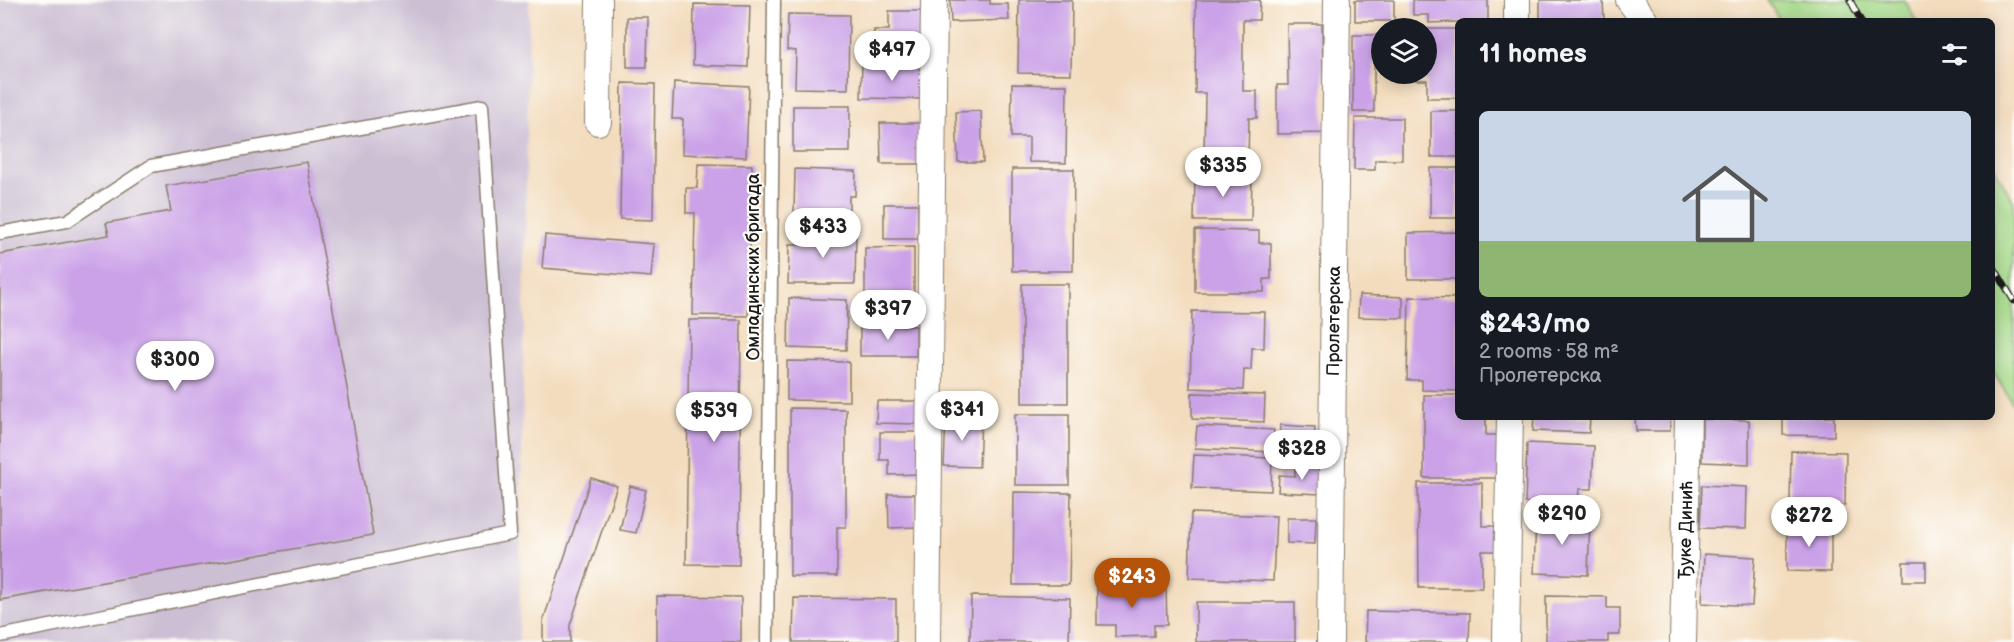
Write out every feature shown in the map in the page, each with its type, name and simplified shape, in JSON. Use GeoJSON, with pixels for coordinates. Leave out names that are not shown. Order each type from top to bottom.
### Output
{"type":"FeatureCollection","features":[{"type":"Feature","properties":{"kind":"street"},"geometry":{"type":"LineString","coordinates":[[598,122],[599,0]]}},
{"type":"Feature","properties":{"kind":"street"},"geometry":{"type":"LineString","coordinates":[[927,642],[934,0]]}},
{"type":"Feature","properties":{"kind":"street","name":"Пролетерска"},"geometry":{"type":"LineString","coordinates":[[1330,642],[1337,0]]}},
{"type":"Feature","properties":{"kind":"street"},"geometry":{"type":"LineString","coordinates":[[1517,0],[1517,18]]}},
{"type":"Feature","properties":{"kind":"street"},"geometry":{"type":"LineString","coordinates":[[1629,0],[1643,18]]}},
{"type":"Feature","properties":{"kind":"street"},"geometry":{"type":"LineString","coordinates":[[1506,642],[1510,420]]}},
{"type":"Feature","properties":{"kind":"street","name":"Ђуке Динић"},"geometry":{"type":"LineString","coordinates":[[1683,642],[1688,420]]}},
{"type":"Feature","properties":{"kind":"lane","name":"Омладинских бригада"},"geometry":{"type":"LineString","coordinates":[[768,642],[774,0]]}},
{"type":"Feature","properties":{"kind":"lane"},"geometry":{"type":"LineString","coordinates":[[0,233],[67,221],[151,166],[482,106],[510,534],[0,636]]}},
{"type":"Feature","properties":{"kind":"shaded area"},"geometry":{"type":"Polygon","coordinates":[[[0,0],[529,0],[519,642],[0,642],[0,0]]]}},
{"type":"Feature","properties":{"kind":"green space"},"geometry":{"type":"Polygon","coordinates":[[[1767,0],[1905,0],[1914,18],[1778,18],[1767,0]]]}},
{"type":"Feature","properties":{"kind":"green space"},"geometry":{"type":"Polygon","coordinates":[[[1995,169],[2014,202],[2014,406],[1995,375],[1995,169]]]}},
{"type":"Feature","properties":{"kind":"building"},"geometry":{"type":"Polygon","coordinates":[[[950,0],[990,0],[990,4],[1008,4],[1009,20],[951,22],[950,0]]]}},
{"type":"Feature","properties":{"kind":"building"},"geometry":{"type":"Polygon","coordinates":[[[1019,0],[1072,0],[1071,74],[1018,73],[1019,0]]]}},
{"type":"Feature","properties":{"kind":"building"},"geometry":{"type":"Polygon","coordinates":[[[1196,0],[1260,0],[1259,20],[1243,20],[1243,91],[1257,91],[1257,118],[1249,118],[1248,158],[1204,157],[1205,93],[1195,93],[1196,0]]]}},
{"type":"Feature","properties":{"kind":"building"},"geometry":{"type":"Polygon","coordinates":[[[1355,0],[1394,0],[1394,18],[1355,21],[1355,0]]]}},
{"type":"Feature","properties":{"kind":"building"},"geometry":{"type":"Polygon","coordinates":[[[1413,0],[1488,0],[1488,18],[1455,18],[1455,22],[1437,23],[1437,18],[1429,18],[1429,15],[1413,15],[1413,0]]]}},
{"type":"Feature","properties":{"kind":"building"},"geometry":{"type":"Polygon","coordinates":[[[1540,0],[1603,0],[1604,18],[1540,18],[1540,0]]]}},
{"type":"Feature","properties":{"kind":"building"},"geometry":{"type":"Polygon","coordinates":[[[694,4],[750,5],[748,67],[693,65],[694,4]]]}},
{"type":"Feature","properties":{"kind":"building"},"geometry":{"type":"Polygon","coordinates":[[[889,11],[923,11],[922,53],[873,52],[874,30],[889,30],[889,11]]]}},
{"type":"Feature","properties":{"kind":"building"},"geometry":{"type":"Polygon","coordinates":[[[788,14],[849,15],[848,89],[795,88],[796,51],[787,50],[788,14]]]}},
{"type":"Feature","properties":{"kind":"building"},"geometry":{"type":"Polygon","coordinates":[[[627,17],[648,17],[647,67],[627,67],[627,17]]]}},
{"type":"Feature","properties":{"kind":"building"},"geometry":{"type":"Polygon","coordinates":[[[1287,24],[1322,24],[1324,133],[1277,134],[1277,85],[1288,85],[1287,24]]]}},
{"type":"Feature","properties":{"kind":"building"},"geometry":{"type":"Polygon","coordinates":[[[1437,29],[1455,29],[1455,98],[1427,98],[1427,84],[1437,84],[1437,29]]]}},
{"type":"Feature","properties":{"kind":"building"},"geometry":{"type":"Polygon","coordinates":[[[1353,35],[1371,35],[1371,84],[1374,84],[1374,112],[1353,112],[1353,35]]]}},
{"type":"Feature","properties":{"kind":"building"},"geometry":{"type":"Polygon","coordinates":[[[862,64],[923,66],[922,99],[861,98],[862,64]]]}},
{"type":"Feature","properties":{"kind":"building"},"geometry":{"type":"Polygon","coordinates":[[[674,82],[749,86],[746,157],[682,154],[683,119],[672,119],[674,82]]]}},
{"type":"Feature","properties":{"kind":"building"},"geometry":{"type":"Polygon","coordinates":[[[622,83],[655,84],[653,220],[620,219],[622,83]]]}},
{"type":"Feature","properties":{"kind":"building"},"geometry":{"type":"Polygon","coordinates":[[[1012,84],[1067,85],[1066,163],[1029,162],[1029,137],[1011,137],[1012,84]]]}},
{"type":"Feature","properties":{"kind":"building"},"geometry":{"type":"Polygon","coordinates":[[[793,106],[850,106],[850,152],[793,152],[793,106]]]}},
{"type":"Feature","properties":{"kind":"building"},"geometry":{"type":"Polygon","coordinates":[[[981,111],[983,162],[958,162],[956,112],[981,111]]]}},
{"type":"Feature","properties":{"kind":"building"},"geometry":{"type":"Polygon","coordinates":[[[1431,111],[1455,111],[1455,157],[1431,157],[1431,111]]]}},
{"type":"Feature","properties":{"kind":"building"},"geometry":{"type":"Polygon","coordinates":[[[1355,118],[1402,118],[1402,160],[1375,160],[1375,170],[1354,170],[1355,118]]]}},
{"type":"Feature","properties":{"kind":"building"},"geometry":{"type":"Polygon","coordinates":[[[880,123],[921,123],[921,164],[881,164],[880,123]]]}},
{"type":"Feature","properties":{"kind":"building"},"geometry":{"type":"Polygon","coordinates":[[[307,162],[373,535],[0,600],[0,254],[109,235],[106,223],[171,211],[166,186],[307,162]]]}},
{"type":"Feature","properties":{"kind":"building"},"geometry":{"type":"Polygon","coordinates":[[[698,164],[752,165],[748,316],[693,315],[695,213],[686,213],[686,188],[697,188],[698,164]]]}},
{"type":"Feature","properties":{"kind":"building"},"geometry":{"type":"Polygon","coordinates":[[[1430,168],[1455,168],[1455,218],[1430,218],[1430,168]]]}},
{"type":"Feature","properties":{"kind":"building"},"geometry":{"type":"Polygon","coordinates":[[[795,169],[856,171],[855,196],[849,196],[849,215],[794,213],[795,169]]]}},
{"type":"Feature","properties":{"kind":"building"},"geometry":{"type":"Polygon","coordinates":[[[1012,169],[1074,169],[1073,271],[1012,271],[1012,169]]]}},
{"type":"Feature","properties":{"kind":"building"},"geometry":{"type":"Polygon","coordinates":[[[1195,176],[1252,176],[1251,221],[1194,221],[1195,176]]]}},
{"type":"Feature","properties":{"kind":"building"},"geometry":{"type":"Polygon","coordinates":[[[884,204],[918,204],[918,239],[884,239],[884,204]]]}},
{"type":"Feature","properties":{"kind":"building"},"geometry":{"type":"Polygon","coordinates":[[[1195,230],[1259,231],[1259,243],[1271,243],[1271,279],[1264,279],[1264,292],[1195,292],[1195,230]]]}},
{"type":"Feature","properties":{"kind":"building"},"geometry":{"type":"Polygon","coordinates":[[[1455,232],[1455,279],[1408,279],[1408,233],[1455,232]]]}},
{"type":"Feature","properties":{"kind":"building"},"geometry":{"type":"Polygon","coordinates":[[[802,233],[856,233],[855,284],[788,284],[789,245],[802,245],[802,233]]]}},
{"type":"Feature","properties":{"kind":"building"},"geometry":{"type":"Polygon","coordinates":[[[545,235],[654,244],[651,277],[542,268],[545,235]]]}},
{"type":"Feature","properties":{"kind":"building"},"geometry":{"type":"Polygon","coordinates":[[[914,247],[914,315],[865,315],[865,248],[914,247]]]}},
{"type":"Feature","properties":{"kind":"building"},"geometry":{"type":"Polygon","coordinates":[[[1022,284],[1068,284],[1068,403],[1022,403],[1022,284]]]}},
{"type":"Feature","properties":{"kind":"building"},"geometry":{"type":"Polygon","coordinates":[[[1359,295],[1403,297],[1403,318],[1358,317],[1359,295]]]}},
{"type":"Feature","properties":{"kind":"building"},"geometry":{"type":"Polygon","coordinates":[[[1409,297],[1455,298],[1455,391],[1422,390],[1422,380],[1407,380],[1409,297]]]}},
{"type":"Feature","properties":{"kind":"building"},"geometry":{"type":"Polygon","coordinates":[[[789,298],[847,300],[846,350],[788,348],[789,298]]]}},
{"type":"Feature","properties":{"kind":"building"},"geometry":{"type":"Polygon","coordinates":[[[1192,311],[1265,312],[1264,348],[1252,348],[1251,370],[1244,370],[1243,390],[1190,388],[1192,311]]]}},
{"type":"Feature","properties":{"kind":"building"},"geometry":{"type":"Polygon","coordinates":[[[689,320],[741,320],[739,565],[686,564],[689,320]]]}},
{"type":"Feature","properties":{"kind":"building"},"geometry":{"type":"Polygon","coordinates":[[[860,326],[916,326],[916,356],[860,356],[860,326]]]}},
{"type":"Feature","properties":{"kind":"building"},"geometry":{"type":"Polygon","coordinates":[[[787,361],[849,362],[849,401],[787,400],[787,361]]]}},
{"type":"Feature","properties":{"kind":"building"},"geometry":{"type":"Polygon","coordinates":[[[1192,393],[1265,395],[1264,422],[1192,419],[1192,393]]]}},
{"type":"Feature","properties":{"kind":"building"},"geometry":{"type":"Polygon","coordinates":[[[1424,395],[1455,395],[1455,420],[1486,420],[1486,435],[1500,435],[1500,478],[1424,478],[1424,395]]]}},
{"type":"Feature","properties":{"kind":"building"},"geometry":{"type":"Polygon","coordinates":[[[877,401],[918,401],[918,424],[876,423],[877,401]]]}},
{"type":"Feature","properties":{"kind":"building"},"geometry":{"type":"Polygon","coordinates":[[[790,408],[846,409],[846,527],[837,527],[837,576],[790,576],[790,408]]]}},
{"type":"Feature","properties":{"kind":"building"},"geometry":{"type":"Polygon","coordinates":[[[1015,414],[1069,414],[1069,485],[1015,485],[1015,414]]]}},
{"type":"Feature","properties":{"kind":"building"},"geometry":{"type":"Polygon","coordinates":[[[946,417],[981,419],[979,467],[944,466],[946,417]]]}},
{"type":"Feature","properties":{"kind":"building"},"geometry":{"type":"Polygon","coordinates":[[[1534,420],[1590,420],[1589,433],[1533,431],[1534,420]]]}},
{"type":"Feature","properties":{"kind":"building"},"geometry":{"type":"Polygon","coordinates":[[[1635,420],[1670,420],[1670,431],[1636,431],[1635,420]]]}},
{"type":"Feature","properties":{"kind":"building"},"geometry":{"type":"Polygon","coordinates":[[[1702,420],[1749,420],[1749,464],[1702,462],[1702,420]]]}},
{"type":"Feature","properties":{"kind":"building"},"geometry":{"type":"Polygon","coordinates":[[[1783,420],[1834,420],[1834,436],[1783,435],[1783,420]]]}},
{"type":"Feature","properties":{"kind":"building"},"geometry":{"type":"Polygon","coordinates":[[[1280,425],[1315,427],[1314,444],[1279,443],[1280,425]]]}},
{"type":"Feature","properties":{"kind":"building"},"geometry":{"type":"Polygon","coordinates":[[[1197,426],[1274,430],[1272,452],[1195,448],[1197,426]]]}},
{"type":"Feature","properties":{"kind":"building"},"geometry":{"type":"Polygon","coordinates":[[[880,432],[920,432],[920,474],[889,475],[889,460],[880,460],[880,432]]]}},
{"type":"Feature","properties":{"kind":"building"},"geometry":{"type":"Polygon","coordinates":[[[1527,443],[1594,446],[1592,489],[1579,489],[1578,505],[1525,503],[1527,443]]]}},
{"type":"Feature","properties":{"kind":"building"},"geometry":{"type":"Polygon","coordinates":[[[1791,451],[1846,452],[1845,505],[1790,504],[1791,451]]]}},
{"type":"Feature","properties":{"kind":"building"},"geometry":{"type":"Polygon","coordinates":[[[1194,455],[1272,458],[1271,491],[1192,488],[1194,455]]]}},
{"type":"Feature","properties":{"kind":"building"},"geometry":{"type":"Polygon","coordinates":[[[1295,465],[1321,466],[1320,494],[1278,492],[1279,475],[1295,476],[1295,465]]]}},
{"type":"Feature","properties":{"kind":"building"},"geometry":{"type":"Polygon","coordinates":[[[591,478],[617,486],[570,625],[570,642],[543,642],[543,621],[591,478]]]}},
{"type":"Feature","properties":{"kind":"building"},"geometry":{"type":"Polygon","coordinates":[[[1418,483],[1482,483],[1482,526],[1497,526],[1498,551],[1482,551],[1482,588],[1419,588],[1418,483]]]}},
{"type":"Feature","properties":{"kind":"building"},"geometry":{"type":"Polygon","coordinates":[[[1702,485],[1747,487],[1746,529],[1700,528],[1702,485]]]}},
{"type":"Feature","properties":{"kind":"building"},"geometry":{"type":"Polygon","coordinates":[[[630,486],[646,490],[636,533],[620,530],[630,486]]]}},
{"type":"Feature","properties":{"kind":"building"},"geometry":{"type":"Polygon","coordinates":[[[1014,492],[1071,493],[1069,585],[1013,585],[1014,492]]]}},
{"type":"Feature","properties":{"kind":"building"},"geometry":{"type":"Polygon","coordinates":[[[888,494],[915,494],[916,527],[889,528],[888,494]]]}},
{"type":"Feature","properties":{"kind":"building"},"geometry":{"type":"Polygon","coordinates":[[[1191,513],[1276,516],[1273,581],[1189,578],[1191,513]]]}},
{"type":"Feature","properties":{"kind":"building"},"geometry":{"type":"Polygon","coordinates":[[[1536,517],[1590,518],[1588,575],[1534,573],[1536,517]]]}},
{"type":"Feature","properties":{"kind":"building"},"geometry":{"type":"Polygon","coordinates":[[[1287,518],[1316,518],[1315,544],[1287,543],[1287,518]]]}},
{"type":"Feature","properties":{"kind":"building"},"geometry":{"type":"Polygon","coordinates":[[[1787,525],[1831,525],[1831,572],[1787,571],[1787,525]]]}},
{"type":"Feature","properties":{"kind":"building"},"geometry":{"type":"Polygon","coordinates":[[[1704,554],[1755,557],[1752,606],[1702,603],[1704,554]]]}},
{"type":"Feature","properties":{"kind":"building"},"geometry":{"type":"Polygon","coordinates":[[[1903,562],[1926,562],[1926,581],[1903,581],[1903,562]]]}},
{"type":"Feature","properties":{"kind":"building"},"geometry":{"type":"Polygon","coordinates":[[[1097,585],[1166,585],[1167,625],[1154,625],[1154,636],[1115,637],[1115,625],[1097,625],[1097,585]]]}},
{"type":"Feature","properties":{"kind":"building"},"geometry":{"type":"Polygon","coordinates":[[[657,596],[741,597],[741,642],[657,642],[657,596]]]}},
{"type":"Feature","properties":{"kind":"building"},"geometry":{"type":"Polygon","coordinates":[[[971,596],[1070,598],[1069,642],[970,642],[971,596]]]}},
{"type":"Feature","properties":{"kind":"building"},"geometry":{"type":"Polygon","coordinates":[[[1546,596],[1607,597],[1607,608],[1620,608],[1620,635],[1608,635],[1608,642],[1546,642],[1546,596]]]}},
{"type":"Feature","properties":{"kind":"building"},"geometry":{"type":"Polygon","coordinates":[[[794,598],[896,599],[896,642],[793,642],[794,598]]]}},
{"type":"Feature","properties":{"kind":"building"},"geometry":{"type":"Polygon","coordinates":[[[1196,602],[1295,602],[1295,642],[1196,642],[1196,602]]]}},
{"type":"Feature","properties":{"kind":"building"},"geometry":{"type":"Polygon","coordinates":[[[1366,611],[1470,613],[1469,642],[1365,642],[1366,611]]]}},
{"type":"Feature","properties":{"kind":"railway"},"geometry":{"type":"LineString","coordinates":[[1850,0],[1859,18]]}},
{"type":"Feature","properties":{"kind":"railway"},"geometry":{"type":"LineString","coordinates":[[1995,269],[2014,301]]}}]}
